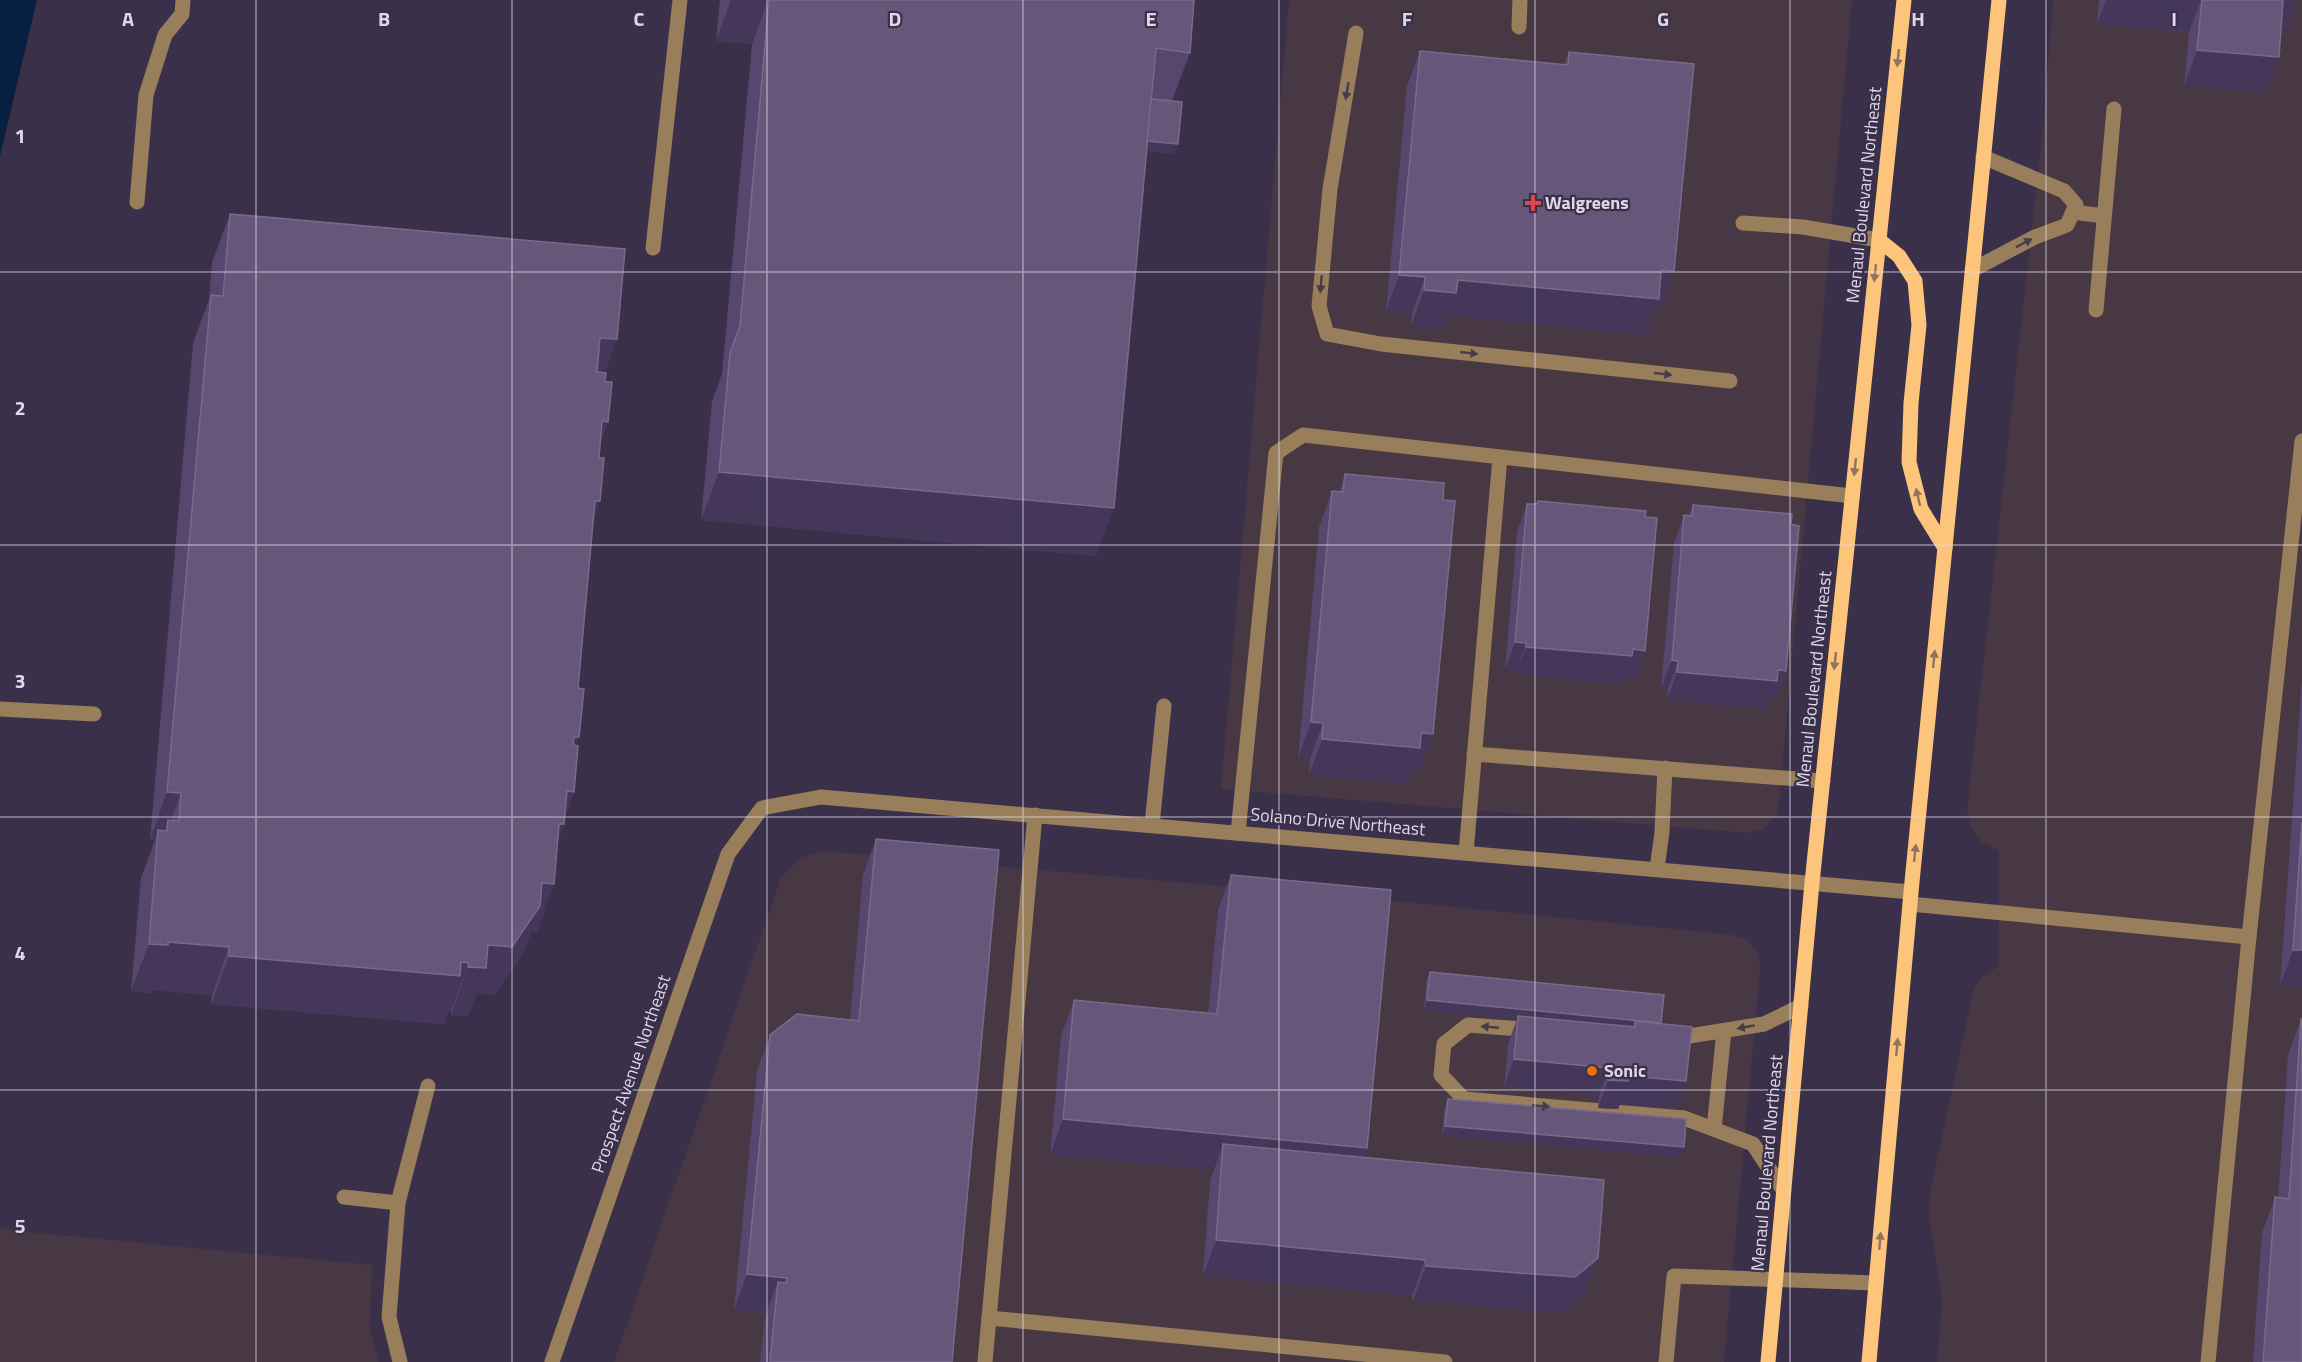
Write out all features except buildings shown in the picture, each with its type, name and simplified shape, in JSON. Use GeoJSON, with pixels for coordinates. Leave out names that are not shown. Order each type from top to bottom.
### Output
{"type":"FeatureCollection","features":[{"type":"Feature","properties":{"kind":"main road","name":"Menaul Boulevard Northeast"},"geometry":{"type":"LineString","coordinates":[[1768,1362],[1822,781],[1904,0]]}},
{"type":"Feature","properties":{"kind":"main road"},"geometry":{"type":"LineString","coordinates":[[1869,1362],[1911,898],[1999,0]]}},
{"type":"Feature","properties":{"kind":"main road"},"geometry":{"type":"LineString","coordinates":[[1879,240],[1899,256],[1915,281],[1919,325],[1911,403],[1909,462],[1921,509],[1945,549]]}},
{"type":"Feature","properties":{"kind":"street"},"geometry":{"type":"LineString","coordinates":[[137,202],[146,95],[165,35],[182,14],[183,0]]}},
{"type":"Feature","properties":{"kind":"street"},"geometry":{"type":"LineString","coordinates":[[653,248],[680,0]]}},
{"type":"Feature","properties":{"kind":"street"},"geometry":{"type":"LineString","coordinates":[[1519,27],[1520,0]]}},
{"type":"Feature","properties":{"kind":"street"},"geometry":{"type":"LineString","coordinates":[[1356,33],[1330,189],[1319,306],[1327,334],[1381,344],[1731,381]]}},
{"type":"Feature","properties":{"kind":"street"},"geometry":{"type":"LineString","coordinates":[[2096,310],[2114,109]]}},
{"type":"Feature","properties":{"kind":"street"},"geometry":{"type":"LineString","coordinates":[[1972,270],[2035,237],[2067,225],[2076,205],[2064,191],[1983,157]]}},
{"type":"Feature","properties":{"kind":"street"},"geometry":{"type":"LineString","coordinates":[[2073,212],[2104,216]]}},
{"type":"Feature","properties":{"kind":"street"},"geometry":{"type":"LineString","coordinates":[[1743,223],[1803,227],[1879,240]]}},
{"type":"Feature","properties":{"kind":"street"},"geometry":{"type":"LineString","coordinates":[[1238,833],[1276,453],[1303,435],[1852,496]]}},
{"type":"Feature","properties":{"kind":"street"},"geometry":{"type":"LineString","coordinates":[[2208,1362],[2249,937],[2302,441]]}},
{"type":"Feature","properties":{"kind":"street"},"geometry":{"type":"LineString","coordinates":[[1466,853],[1500,457]]}},
{"type":"Feature","properties":{"kind":"street"},"geometry":{"type":"LineString","coordinates":[[1152,825],[1164,706]]}},
{"type":"Feature","properties":{"kind":"street"},"geometry":{"type":"LineString","coordinates":[[0,709],[94,714]]}},
{"type":"Feature","properties":{"kind":"street"},"geometry":{"type":"LineString","coordinates":[[1474,754],[1822,781]]}},
{"type":"Feature","properties":{"kind":"street"},"geometry":{"type":"LineString","coordinates":[[1657,869],[1662,832],[1665,768]]}},
{"type":"Feature","properties":{"kind":"street","name":"Solano Drive Northeast"},"geometry":{"type":"LineString","coordinates":[[762,808],[821,797],[1152,825],[1812,883],[1911,898],[2249,937]]}},
{"type":"Feature","properties":{"kind":"street","name":"Prospect Avenue Northeast"},"geometry":{"type":"LineString","coordinates":[[552,1362],[728,854],[762,808]]}},
{"type":"Feature","properties":{"kind":"street"},"geometry":{"type":"LineString","coordinates":[[985,1362],[1035,815]]}},
{"type":"Feature","properties":{"kind":"street"},"geometry":{"type":"LineString","coordinates":[[1655,1041],[1764,1024],[1801,1006]]}},
{"type":"Feature","properties":{"kind":"street"},"geometry":{"type":"LineString","coordinates":[[1550,1032],[1468,1024],[1444,1044],[1442,1075],[1464,1100],[1684,1118],[1753,1143],[1784,1191]]}},
{"type":"Feature","properties":{"kind":"street"},"geometry":{"type":"LineString","coordinates":[[1714,1129],[1724,1031]]}},
{"type":"Feature","properties":{"kind":"street"},"geometry":{"type":"LineString","coordinates":[[400,1362],[389,1317],[398,1203],[428,1086]]}},
{"type":"Feature","properties":{"kind":"street"},"geometry":{"type":"LineString","coordinates":[[344,1197],[398,1203]]}},
{"type":"Feature","properties":{"kind":"street"},"geometry":{"type":"LineString","coordinates":[[1666,1362],[1674,1276],[1876,1282]]}},
{"type":"Feature","properties":{"kind":"street"},"geometry":{"type":"LineString","coordinates":[[989,1318],[1445,1362]]}},
{"type":"Feature","properties":{"kind":"shaded area"},"geometry":{"type":"Polygon","coordinates":[[[1289,0],[1852,0],[1778,813],[1763,829],[1748,833],[1221,789],[1289,0]]]}},
{"type":"Feature","properties":{"kind":"shaded area"},"geometry":{"type":"Polygon","coordinates":[[[2053,0],[2302,0],[2302,1362],[1937,1362],[1942,1300],[1929,1216],[1931,1187],[1974,987],[1982,977],[1999,966],[1999,851],[1982,842],[1971,828],[1967,810],[2043,128],[2053,0]]]}},
{"type":"Feature","properties":{"kind":"shaded area"},"geometry":{"type":"Polygon","coordinates":[[[823,851],[1383,900],[1733,935],[1747,939],[1759,954],[1760,970],[1724,1362],[614,1362],[781,878],[799,858],[823,851]]]}},
{"type":"Feature","properties":{"kind":"shaded area"},"geometry":{"type":"Polygon","coordinates":[[[0,1226],[17,1231],[372,1265],[370,1329],[379,1362],[0,1362],[0,1226]]]}},
{"type":"Feature","properties":{"kind":"water"},"geometry":{"type":"Polygon","coordinates":[[[0,0],[37,0],[0,156],[0,0]]]}},
{"type":"Feature","properties":{"kind":"place","name":"Walgreens"},"geometry":{"type":"Point","coordinates":[1533,203]}},
{"type":"Feature","properties":{"kind":"place","name":"Sonic"},"geometry":{"type":"Point","coordinates":[1592,1071]}}]}
